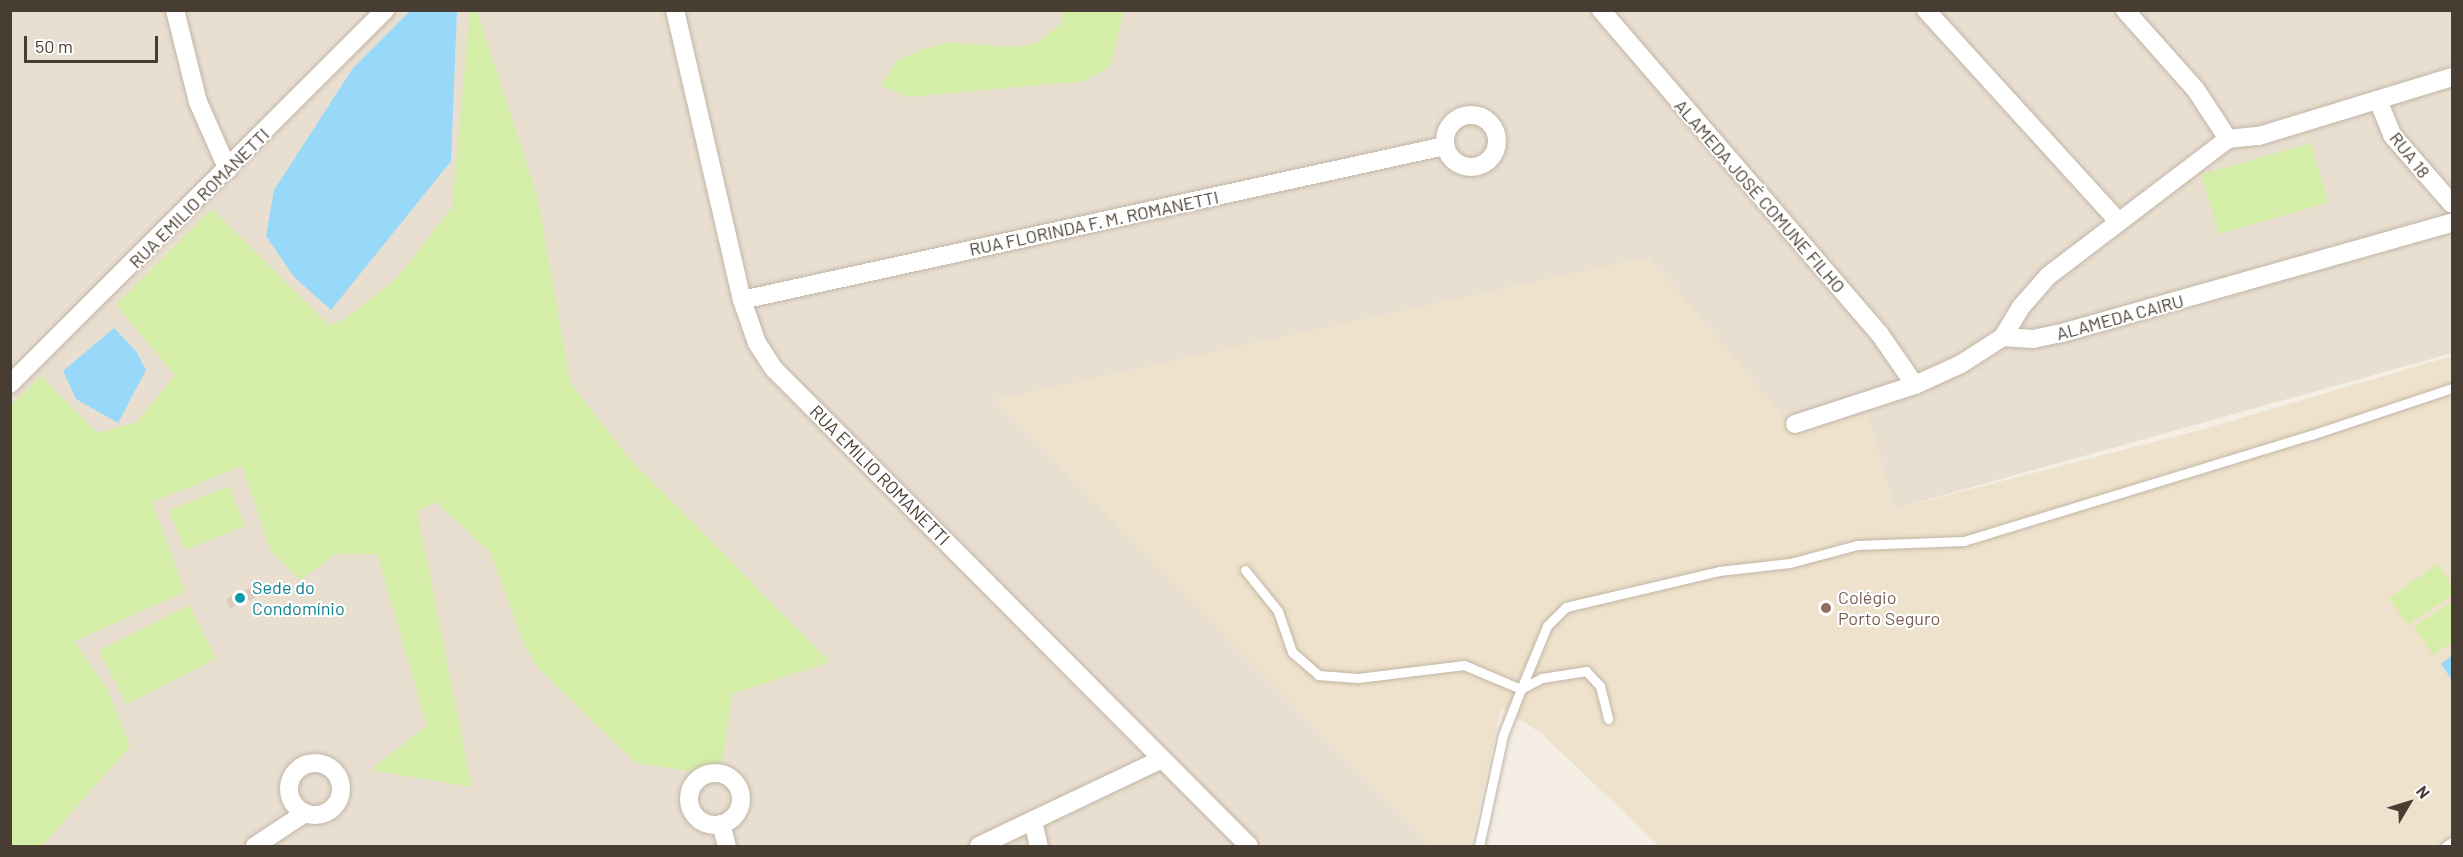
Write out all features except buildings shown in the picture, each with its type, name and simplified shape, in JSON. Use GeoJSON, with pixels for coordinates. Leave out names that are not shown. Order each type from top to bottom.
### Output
{"type":"FeatureCollection","features":[{"type":"Feature","properties":{"kind":"street"},"geometry":{"type":"LineString","coordinates":[[175,10],[198,102],[228,170]]}},
{"type":"Feature","properties":{"kind":"street","name":"RUA EMILIO ROMANETTI"},"geometry":{"type":"LineString","coordinates":[[11,384],[228,170],[385,10]]}},
{"type":"Feature","properties":{"kind":"street","name":"RUA EMILIO ROMANETTI"},"geometry":{"type":"LineString","coordinates":[[675,10],[742,300],[757,343],[774,369],[1160,760],[1249,846]]}},
{"type":"Feature","properties":{"kind":"street","name":"ALAMEDA JOSÉ COMUNE FILHO"},"geometry":{"type":"LineString","coordinates":[[1601,10],[1879,333],[1915,385]]}},
{"type":"Feature","properties":{"kind":"street"},"geometry":{"type":"LineString","coordinates":[[1926,10],[2118,221]]}},
{"type":"Feature","properties":{"kind":"street"},"geometry":{"type":"LineString","coordinates":[[2134,14],[2196,90],[2228,139]]}},
{"type":"Feature","properties":{"kind":"street"},"geometry":{"type":"LineString","coordinates":[[1795,424],[1915,385],[1961,364],[2003,337],[2021,307],[2048,276],[2228,139],[2259,136],[2452,77]]}},
{"type":"Feature","properties":{"kind":"street","name":"RUA 18"},"geometry":{"type":"LineString","coordinates":[[2378,100],[2391,135],[2416,167],[2452,204]]}},
{"type":"Feature","properties":{"kind":"street","name":"RUA FLORINDA F. M. ROMANETTI"},"geometry":{"type":"LineString","coordinates":[[742,300],[1445,146]]}},
{"type":"Feature","properties":{"kind":"street","name":"ALAMEDA CAIRU"},"geometry":{"type":"LineString","coordinates":[[2003,337],[2033,339],[2062,333],[2452,223]]}},
{"type":"Feature","properties":{"kind":"street"},"geometry":{"type":"LineString","coordinates":[[979,846],[1160,760]]}},
{"type":"Feature","properties":{"kind":"street"},"geometry":{"type":"LineString","coordinates":[[255,846],[304,813]]}},
{"type":"Feature","properties":{"kind":"street"},"geometry":{"type":"LineString","coordinates":[[1033,821],[1039,846]]}},
{"type":"Feature","properties":{"kind":"street"},"geometry":{"type":"LineString","coordinates":[[721,824],[727,846]]}},
{"type":"Feature","properties":{"kind":"lane"},"geometry":{"type":"LineString","coordinates":[[1479,846],[1503,735],[1547,626],[1566,607],[1719,571],[1790,563],[1857,545],[1964,540],[2311,435],[2452,388]]}},
{"type":"Feature","properties":{"kind":"lane"},"geometry":{"type":"LineString","coordinates":[[1245,570],[1278,611],[1292,652],[1318,675],[1358,678],[1464,665],[1521,689]]}},
{"type":"Feature","properties":{"kind":"lane"},"geometry":{"type":"LineString","coordinates":[[1521,689],[1542,678],[1586,671],[1600,686],[1608,719]]}},
{"type":"Feature","properties":{"kind":"lane"},"geometry":{"type":"LineString","coordinates":[[2446,846],[2452,842]]}},
{"type":"Feature","properties":{"kind":"shaded area"},"geometry":{"type":"Polygon","coordinates":[[[10,11],[2452,11],[2452,353],[1894,509],[1867,414],[1794,430],[995,400],[1432,846],[11,846],[10,11]]]}},
{"type":"Feature","properties":{"kind":"shaded area","name":"Colégio Porto Seguro"},"geometry":{"type":"Polygon","coordinates":[[[1649,257],[1794,430],[1867,413],[1894,509],[2204,429],[2452,356],[2452,846],[1659,846],[1541,733],[1501,708],[1470,846],[1432,846],[994,400],[1649,257]]]}},
{"type":"Feature","properties":{"kind":"green space"},"geometry":{"type":"Polygon","coordinates":[[[470,11],[477,11],[538,199],[570,382],[627,456],[830,662],[732,694],[720,776],[636,763],[538,668],[525,646],[490,552],[436,502],[417,511],[472,787],[370,770],[427,726],[377,554],[336,554],[300,580],[271,551],[242,466],[152,502],[185,592],[74,641],[106,687],[130,746],[42,846],[11,846],[11,405],[41,376],[98,433],[137,422],[175,375],[116,305],[212,209],[329,325],[346,318],[398,277],[452,207],[470,11]]]}},
{"type":"Feature","properties":{"kind":"green space"},"geometry":{"type":"Polygon","coordinates":[[[1061,11],[1124,11],[1110,66],[1085,81],[907,97],[881,85],[897,60],[950,42],[1007,47],[1035,44],[1063,22],[1061,11]]]}},
{"type":"Feature","properties":{"kind":"green space"},"geometry":{"type":"Polygon","coordinates":[[[2311,143],[2328,203],[2219,234],[2201,174],[2311,143]]]}},
{"type":"Feature","properties":{"kind":"green space"},"geometry":{"type":"Polygon","coordinates":[[[229,486],[245,526],[185,550],[169,510],[229,486]]]}},
{"type":"Feature","properties":{"kind":"green space"},"geometry":{"type":"Polygon","coordinates":[[[2438,564],[2452,586],[2452,595],[2408,625],[2389,598],[2438,564]]]}},
{"type":"Feature","properties":{"kind":"green space"},"geometry":{"type":"Polygon","coordinates":[[[2452,601],[2452,642],[2433,655],[2414,627],[2452,601]]]}},
{"type":"Feature","properties":{"kind":"green space"},"geometry":{"type":"Polygon","coordinates":[[[189,605],[216,658],[126,704],[99,651],[189,605]]]}},
{"type":"Feature","properties":{"kind":"water"},"geometry":{"type":"Polygon","coordinates":[[[411,10],[457,11],[451,161],[331,310],[294,277],[266,236],[274,190],[353,68],[411,10]]]}},
{"type":"Feature","properties":{"kind":"water"},"geometry":{"type":"Polygon","coordinates":[[[114,328],[136,351],[146,370],[118,423],[76,399],[63,371],[114,328]]]}},
{"type":"Feature","properties":{"kind":"water"},"geometry":{"type":"Polygon","coordinates":[[[2452,655],[2452,680],[2441,664],[2452,655]]]}},
{"type":"Feature","properties":{"kind":"place","name":"Sede do Condomínio"},"geometry":{"type":"Point","coordinates":[240,598]}},
{"type":"Feature","properties":{"kind":"place","name":"Colégio Porto Seguro"},"geometry":{"type":"Point","coordinates":[1826,608]}}]}
